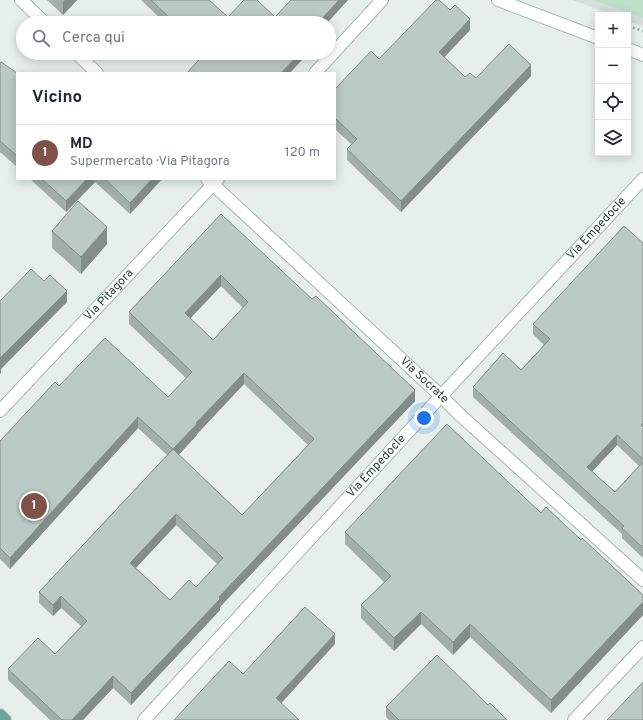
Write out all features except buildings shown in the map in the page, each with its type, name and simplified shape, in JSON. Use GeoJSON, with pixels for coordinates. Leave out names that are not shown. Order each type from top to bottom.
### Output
{"type":"FeatureCollection","features":[{"type":"Feature","properties":{"kind":"main road"},"geometry":{"type":"LineString","coordinates":[[0,715],[5,720]]}},
{"type":"Feature","properties":{"kind":"street"},"geometry":{"type":"LineString","coordinates":[[21,0],[38,16]]}},
{"type":"Feature","properties":{"kind":"street"},"geometry":{"type":"LineString","coordinates":[[336,50],[382,0]]}},
{"type":"Feature","properties":{"kind":"street"},"geometry":{"type":"LineString","coordinates":[[498,0],[595,37]]}},
{"type":"Feature","properties":{"kind":"street"},"geometry":{"type":"LineString","coordinates":[[631,51],[643,55]]}},
{"type":"Feature","properties":{"kind":"street"},"geometry":{"type":"LineString","coordinates":[[83,60],[96,72]]}},
{"type":"Feature","properties":{"kind":"street"},"geometry":{"type":"LineString","coordinates":[[316,72],[327,60]]}},
{"type":"Feature","properties":{"kind":"street","name":"Via Empedocle"},"geometry":{"type":"LineString","coordinates":[[144,720],[441,396],[643,179]]}},
{"type":"Feature","properties":{"kind":"street","name":"Via Socrate"},"geometry":{"type":"LineString","coordinates":[[212,181],[465,420],[643,580]]}},
{"type":"Feature","properties":{"kind":"street","name":"Via Pitagora"},"geometry":{"type":"LineString","coordinates":[[0,412],[212,181]]}},
{"type":"Feature","properties":{"kind":"street"},"geometry":{"type":"LineString","coordinates":[[574,720],[643,647]]}},
{"type":"Feature","properties":{"kind":"path"},"geometry":{"type":"LineString","coordinates":[[631,27],[643,32]]}},
{"type":"Feature","properties":{"kind":"shaded area"},"geometry":{"type":"Polygon","coordinates":[[[573,0],[643,0],[643,27],[631,22],[631,12],[604,12],[573,0]]]}},
{"type":"Feature","properties":{"kind":"green space"},"geometry":{"type":"Polygon","coordinates":[[[594,0],[643,0],[643,18],[631,14],[631,12],[627,12],[594,0]]]}},
{"type":"Feature","properties":{"kind":"place","name":"MD"},"geometry":{"type":"Point","coordinates":[34,506]}}]}
